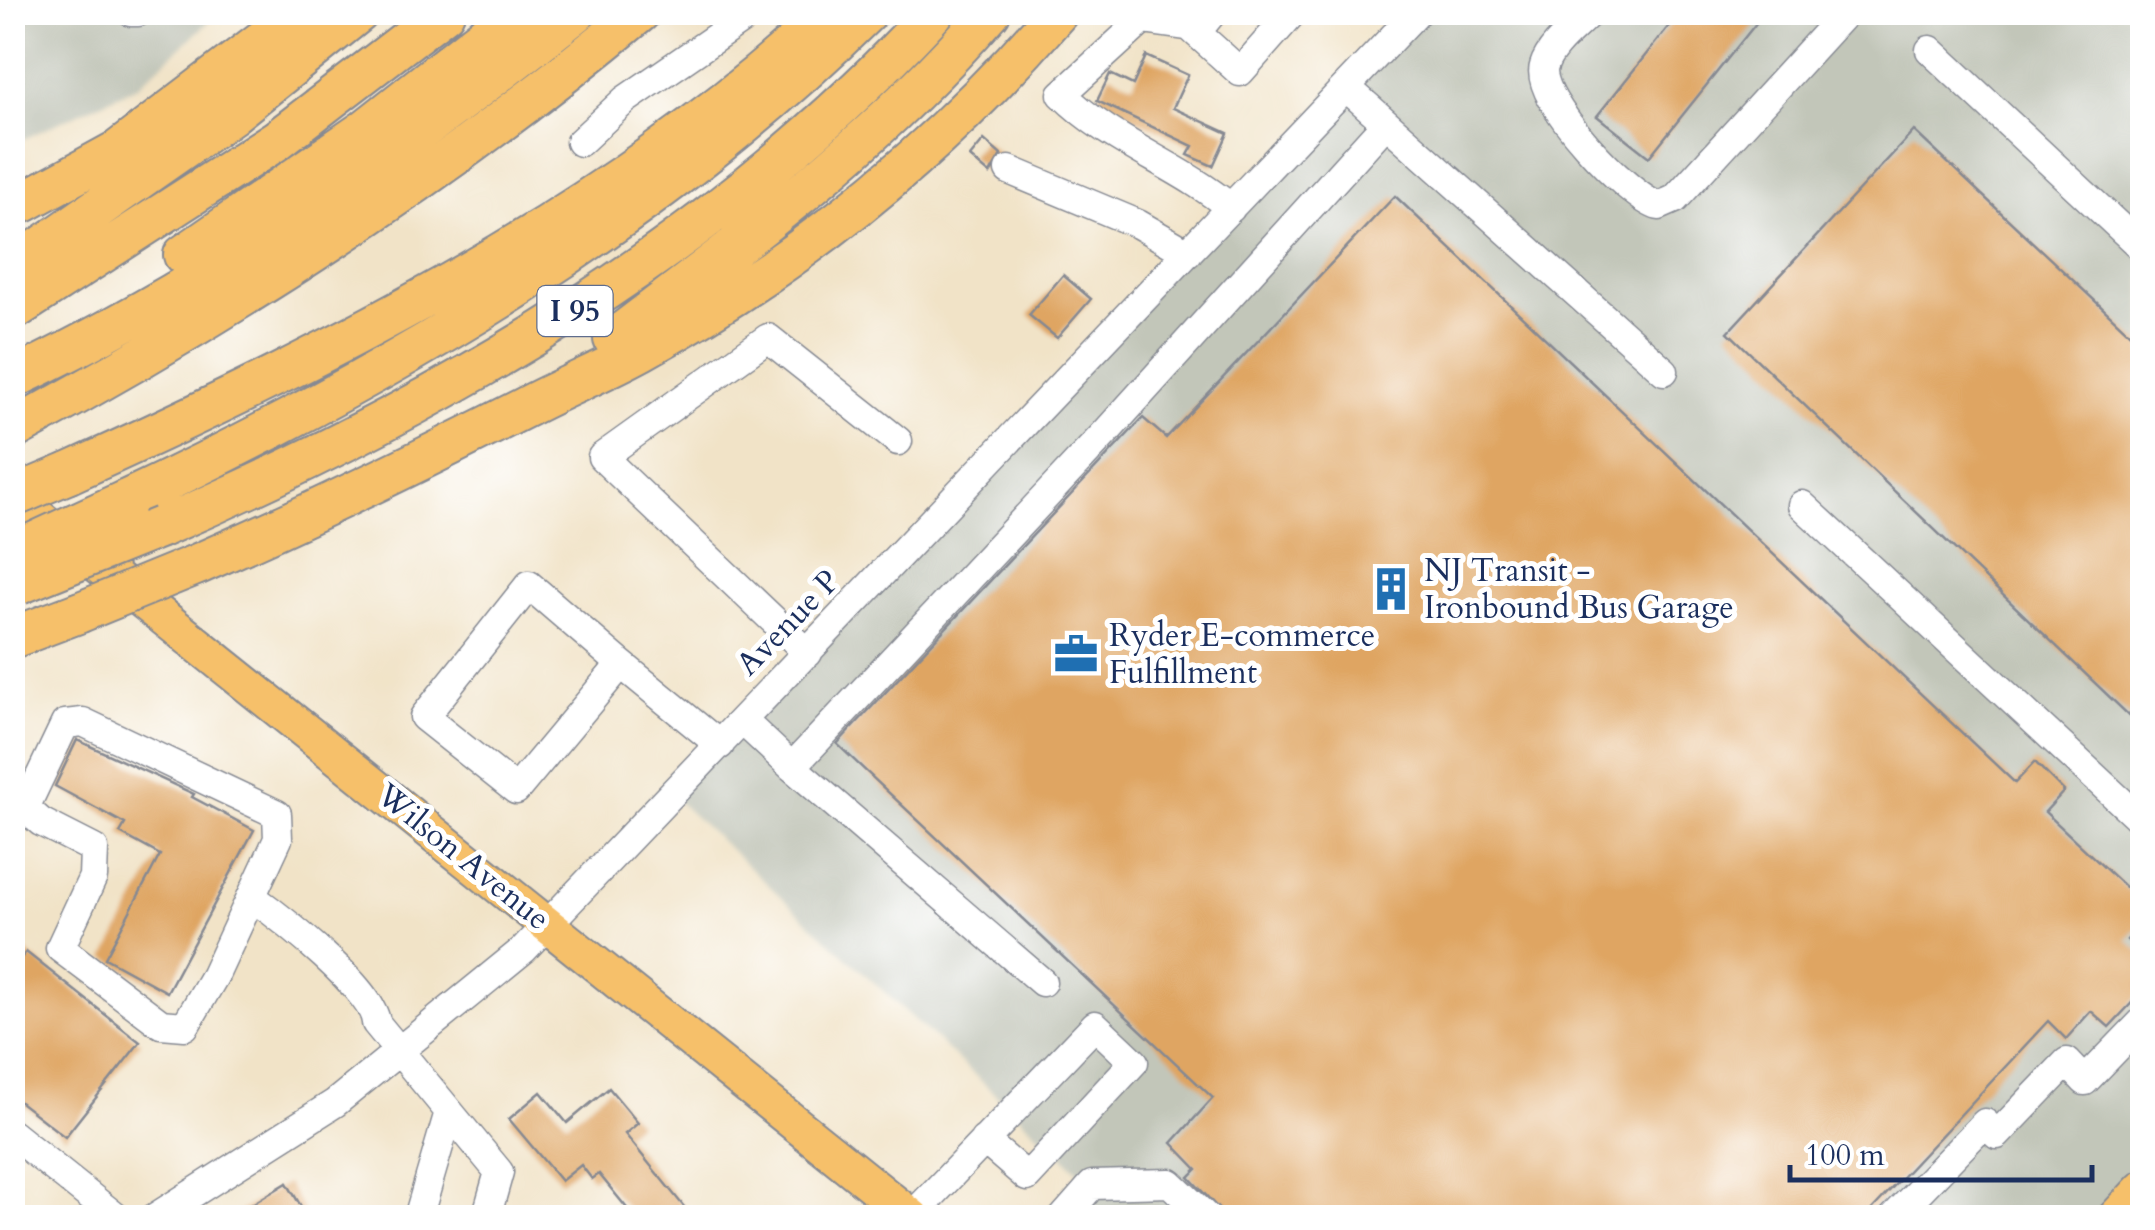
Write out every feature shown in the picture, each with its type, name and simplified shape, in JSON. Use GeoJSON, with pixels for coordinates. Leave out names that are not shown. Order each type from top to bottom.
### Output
{"type":"FeatureCollection","features":[{"type":"Feature","properties":{"kind":"highway"},"geometry":{"type":"LineString","coordinates":[[18,205],[264,12]]}},
{"type":"Feature","properties":{"kind":"highway"},"geometry":{"type":"LineString","coordinates":[[18,205],[118,150],[300,12]]}},
{"type":"Feature","properties":{"kind":"highway"},"geometry":{"type":"LineString","coordinates":[[12,268],[232,114],[359,12]]}},
{"type":"Feature","properties":{"kind":"highway"},"geometry":{"type":"LineString","coordinates":[[12,311],[278,140],[444,12]]}},
{"type":"Feature","properties":{"kind":"highway"},"geometry":{"type":"LineString","coordinates":[[12,369],[66,328],[330,155],[515,12]]}},
{"type":"Feature","properties":{"kind":"highway"},"geometry":{"type":"LineString","coordinates":[[12,379],[103,334],[259,239],[408,139],[576,12]]}},
{"type":"Feature","properties":{"kind":"highway"},"geometry":{"type":"LineString","coordinates":[[12,430],[190,330],[368,217],[518,109],[640,12]]}},
{"type":"Feature","properties":{"kind":"highway","name":"I 95"},"geometry":{"type":"LineString","coordinates":[[12,497],[280,374],[533,233],[678,137],[830,12]]}},
{"type":"Feature","properties":{"kind":"highway","name":"I 95"},"geometry":{"type":"LineString","coordinates":[[15,574],[127,500],[368,376],[596,236],[766,108],[867,12]]}},
{"type":"Feature","properties":{"kind":"highway","name":"I 95"},"geometry":{"type":"LineString","coordinates":[[15,574],[161,527],[389,420],[585,304],[775,161],[866,82],[934,12]]}},
{"type":"Feature","properties":{"kind":"highway"},"geometry":{"type":"LineString","coordinates":[[524,408],[798,201],[900,108],[990,12]]}},
{"type":"Feature","properties":{"kind":"highway"},"geometry":{"type":"LineString","coordinates":[[12,638],[198,564],[386,480],[672,332],[825,233],[895,176],[980,97],[1058,12]]}},
{"type":"Feature","properties":{"kind":"main road","name":"Wilson Avenue"},"geometry":{"type":"LineString","coordinates":[[12,497],[913,1217]]}},
{"type":"Feature","properties":{"kind":"main road"},"geometry":{"type":"LineString","coordinates":[[2115,1218],[2142,1189]]}},
{"type":"Feature","properties":{"kind":"street"},"geometry":{"type":"LineString","coordinates":[[131,12],[138,12]]}},
{"type":"Feature","properties":{"kind":"street"},"geometry":{"type":"LineString","coordinates":[[580,142],[625,100],[753,12]]}},
{"type":"Feature","properties":{"kind":"street"},"geometry":{"type":"LineString","coordinates":[[1231,208],[1195,179],[1092,124],[1062,94],[1143,20],[1202,20],[1240,72],[1293,12]]}},
{"type":"Feature","properties":{"kind":"street","name":"Avenue P"},"geometry":{"type":"LineString","coordinates":[[154,1218],[287,1136],[400,1053],[548,926],[1417,12]]}},
{"type":"Feature","properties":{"kind":"street"},"geometry":{"type":"LineString","coordinates":[[1590,12],[1549,56],[1542,75],[1545,89],[1569,125],[1642,198],[1659,206],[1676,199],[1846,12]]}},
{"type":"Feature","properties":{"kind":"street"},"geometry":{"type":"LineString","coordinates":[[1930,50],[2142,248]]}},
{"type":"Feature","properties":{"kind":"street"},"geometry":{"type":"LineString","coordinates":[[1346,87],[1664,371]]}},
{"type":"Feature","properties":{"kind":"street"},"geometry":{"type":"LineString","coordinates":[[792,766],[1107,431],[1386,123]]}},
{"type":"Feature","properties":{"kind":"street"},"geometry":{"type":"LineString","coordinates":[[1008,170],[1138,224],[1188,253]]}},
{"type":"Feature","properties":{"kind":"street"},"geometry":{"type":"LineString","coordinates":[[808,653],[602,457],[768,338],[898,441]]}},
{"type":"Feature","properties":{"kind":"street"},"geometry":{"type":"LineString","coordinates":[[1802,505],[2142,821]]}},
{"type":"Feature","properties":{"kind":"street"},"geometry":{"type":"LineString","coordinates":[[622,664],[516,790],[424,717],[529,585],[720,745]]}},
{"type":"Feature","properties":{"kind":"street"},"geometry":{"type":"LineString","coordinates":[[743,721],[1042,982]]}},
{"type":"Feature","properties":{"kind":"street"},"geometry":{"type":"LineString","coordinates":[[83,722],[277,814],[278,839],[252,897],[185,1026],[161,1024],[60,948],[93,877],[94,850],[41,822],[25,808],[65,724],[83,722]]}},
{"type":"Feature","properties":{"kind":"street"},"geometry":{"type":"LineString","coordinates":[[252,897],[304,934],[340,976],[338,992],[360,1022],[376,1023],[499,1172],[486,1218]]}},
{"type":"Feature","properties":{"kind":"street"},"geometry":{"type":"LineString","coordinates":[[1893,1218],[1985,1123],[1997,1136],[2067,1062],[2084,1081],[2142,1022]]}},
{"type":"Feature","properties":{"kind":"street"},"geometry":{"type":"LineString","coordinates":[[913,1217],[984,1140],[1094,1024],[1134,1062],[1027,1177],[984,1140]]}},
{"type":"Feature","properties":{"kind":"street"},"geometry":{"type":"LineString","coordinates":[[418,1218],[449,1112]]}},
{"type":"Feature","properties":{"kind":"street"},"geometry":{"type":"LineString","coordinates":[[12,1134],[117,1218]]}},
{"type":"Feature","properties":{"kind":"street"},"geometry":{"type":"LineString","coordinates":[[1062,1218],[1092,1185],[1170,1183],[1206,1218]]}},
{"type":"Feature","properties":{"kind":"shaded area"},"geometry":{"type":"Polygon","coordinates":[[[12,13],[219,13],[137,86],[13,144],[12,13]]]}},
{"type":"Feature","properties":{"kind":"shaded area"},"geometry":{"type":"Polygon","coordinates":[[[1414,13],[2142,13],[2142,1217],[1073,1217],[1098,1189],[672,796],[1414,13]]]}},
{"type":"Feature","properties":{"kind":"building"},"geometry":{"type":"Polygon","coordinates":[[[1680,12],[1765,12],[1649,157],[1597,116],[1680,12]]]}},
{"type":"Feature","properties":{"kind":"building"},"geometry":{"type":"Polygon","coordinates":[[[1146,56],[1188,75],[1173,108],[1228,133],[1213,166],[1188,155],[1193,146],[1097,101],[1110,74],[1133,85],[1146,56]]]}},
{"type":"Feature","properties":{"kind":"building"},"geometry":{"type":"Polygon","coordinates":[[[1914,131],[2142,345],[2142,728],[1728,332],[1914,131]]]}},
{"type":"Feature","properties":{"kind":"building"},"geometry":{"type":"Polygon","coordinates":[[[984,140],[1001,155],[990,174],[970,157],[984,140]]]}},
{"type":"Feature","properties":{"kind":"building","name":"NJ Transit - Ironbound Bus Garage"},"geometry":{"type":"Polygon","coordinates":[[[1395,196],[2015,783],[2035,762],[2064,791],[2045,812],[2142,903],[2142,923],[2127,940],[2142,954],[2142,992],[2109,1027],[2091,1011],[2066,1039],[2048,1021],[1864,1218],[1227,1218],[1189,1177],[1197,1169],[1172,1143],[1213,1098],[837,744],[1143,418],[1166,438],[1395,196]]]}},
{"type":"Feature","properties":{"kind":"building"},"geometry":{"type":"Polygon","coordinates":[[[1063,275],[1091,299],[1057,338],[1029,315],[1063,275]]]}},
{"type":"Feature","properties":{"kind":"building"},"geometry":{"type":"Polygon","coordinates":[[[77,740],[194,794],[192,797],[254,830],[167,992],[105,958],[160,855],[120,833],[125,824],[55,786],[77,740]]]}},
{"type":"Feature","properties":{"kind":"building"},"geometry":{"type":"Polygon","coordinates":[[[26,952],[140,1042],[65,1137],[12,1096],[12,969],[26,952]]]}},
{"type":"Feature","properties":{"kind":"building"},"geometry":{"type":"Polygon","coordinates":[[[609,1088],[638,1123],[625,1134],[685,1208],[674,1218],[635,1218],[599,1174],[592,1179],[581,1165],[561,1181],[509,1119],[541,1092],[567,1123],[609,1088]]]}},
{"type":"Feature","properties":{"kind":"building"},"geometry":{"type":"Polygon","coordinates":[[[287,1183],[308,1218],[229,1218],[287,1183]]]}},
{"type":"Feature","properties":{"kind":"place","name":"NJ Transit - Ironbound Bus Garage"},"geometry":{"type":"Point","coordinates":[1391,589]}},
{"type":"Feature","properties":{"kind":"place","name":"Ryder E-commerce Fulfillment"},"geometry":{"type":"Point","coordinates":[1076,654]}}]}
